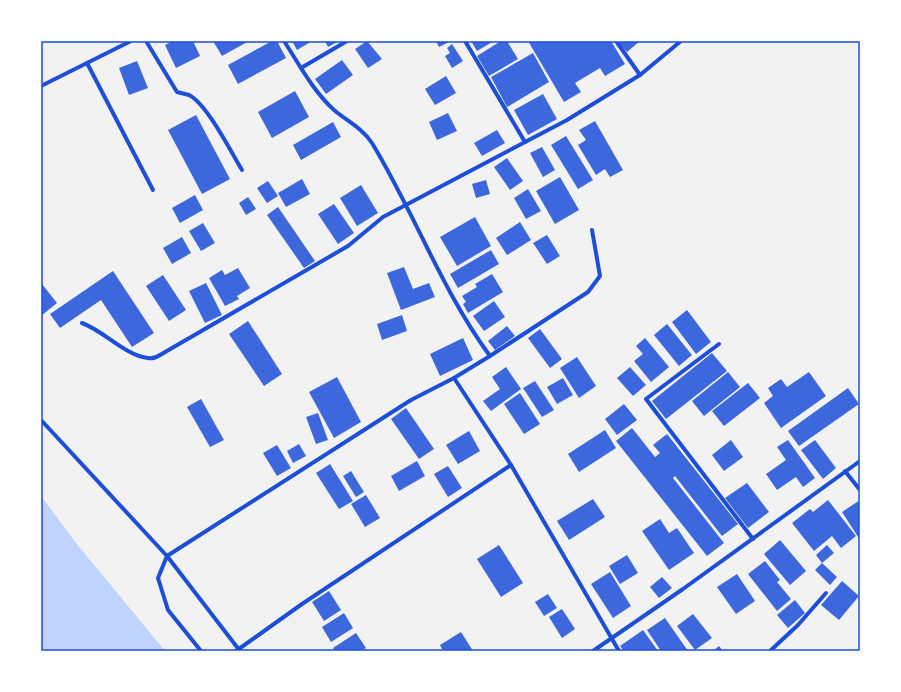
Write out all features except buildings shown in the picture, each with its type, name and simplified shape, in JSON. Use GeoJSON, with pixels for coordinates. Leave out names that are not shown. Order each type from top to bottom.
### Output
{"type":"FeatureCollection","features":[{"type":"Feature","properties":{"kind":"street"},"geometry":{"type":"LineString","coordinates":[[42,84],[131,41]]}},
{"type":"Feature","properties":{"kind":"street"},"geometry":{"type":"LineString","coordinates":[[146,41],[177,92],[190,96],[195,100],[213,122],[242,170]]}},
{"type":"Feature","properties":{"kind":"street"},"geometry":{"type":"LineString","coordinates":[[284,41],[318,93],[334,110],[357,126],[371,142],[406,205],[455,300],[490,356]]}},
{"type":"Feature","properties":{"kind":"street"},"geometry":{"type":"LineString","coordinates":[[301,68],[347,41]]}},
{"type":"Feature","properties":{"kind":"street"},"geometry":{"type":"LineString","coordinates":[[465,41],[526,142]]}},
{"type":"Feature","properties":{"kind":"street"},"geometry":{"type":"LineString","coordinates":[[616,41],[640,75]]}},
{"type":"Feature","properties":{"kind":"street"},"geometry":{"type":"LineString","coordinates":[[82,323],[95,328],[122,348],[148,359],[160,355],[348,246],[383,217],[567,120],[640,75],[681,41]]}},
{"type":"Feature","properties":{"kind":"street"},"geometry":{"type":"LineString","coordinates":[[87,63],[153,190]]}},
{"type":"Feature","properties":{"kind":"street"},"geometry":{"type":"LineString","coordinates":[[201,651],[168,610],[158,578],[167,556],[411,400],[454,378],[588,292],[600,276],[592,230]]}},
{"type":"Feature","properties":{"kind":"street"},"geometry":{"type":"LineString","coordinates":[[719,344],[646,399],[753,539]]}},
{"type":"Feature","properties":{"kind":"street"},"geometry":{"type":"LineString","coordinates":[[454,378],[511,465],[619,651]]}},
{"type":"Feature","properties":{"kind":"street"},"geometry":{"type":"LineString","coordinates":[[41,420],[167,556],[238,650],[302,604],[511,465]]}},
{"type":"Feature","properties":{"kind":"street"},"geometry":{"type":"LineString","coordinates":[[593,651],[753,539],[860,461]]}},
{"type":"Feature","properties":{"kind":"street"},"geometry":{"type":"LineString","coordinates":[[845,471],[860,490]]}},
{"type":"Feature","properties":{"kind":"street"},"geometry":{"type":"LineString","coordinates":[[770,651],[798,625],[826,593]]}},
{"type":"Feature","properties":{"kind":"water"},"geometry":{"type":"Polygon","coordinates":[[[41,496],[76,543],[165,651],[41,651],[41,496]]]}}]}
